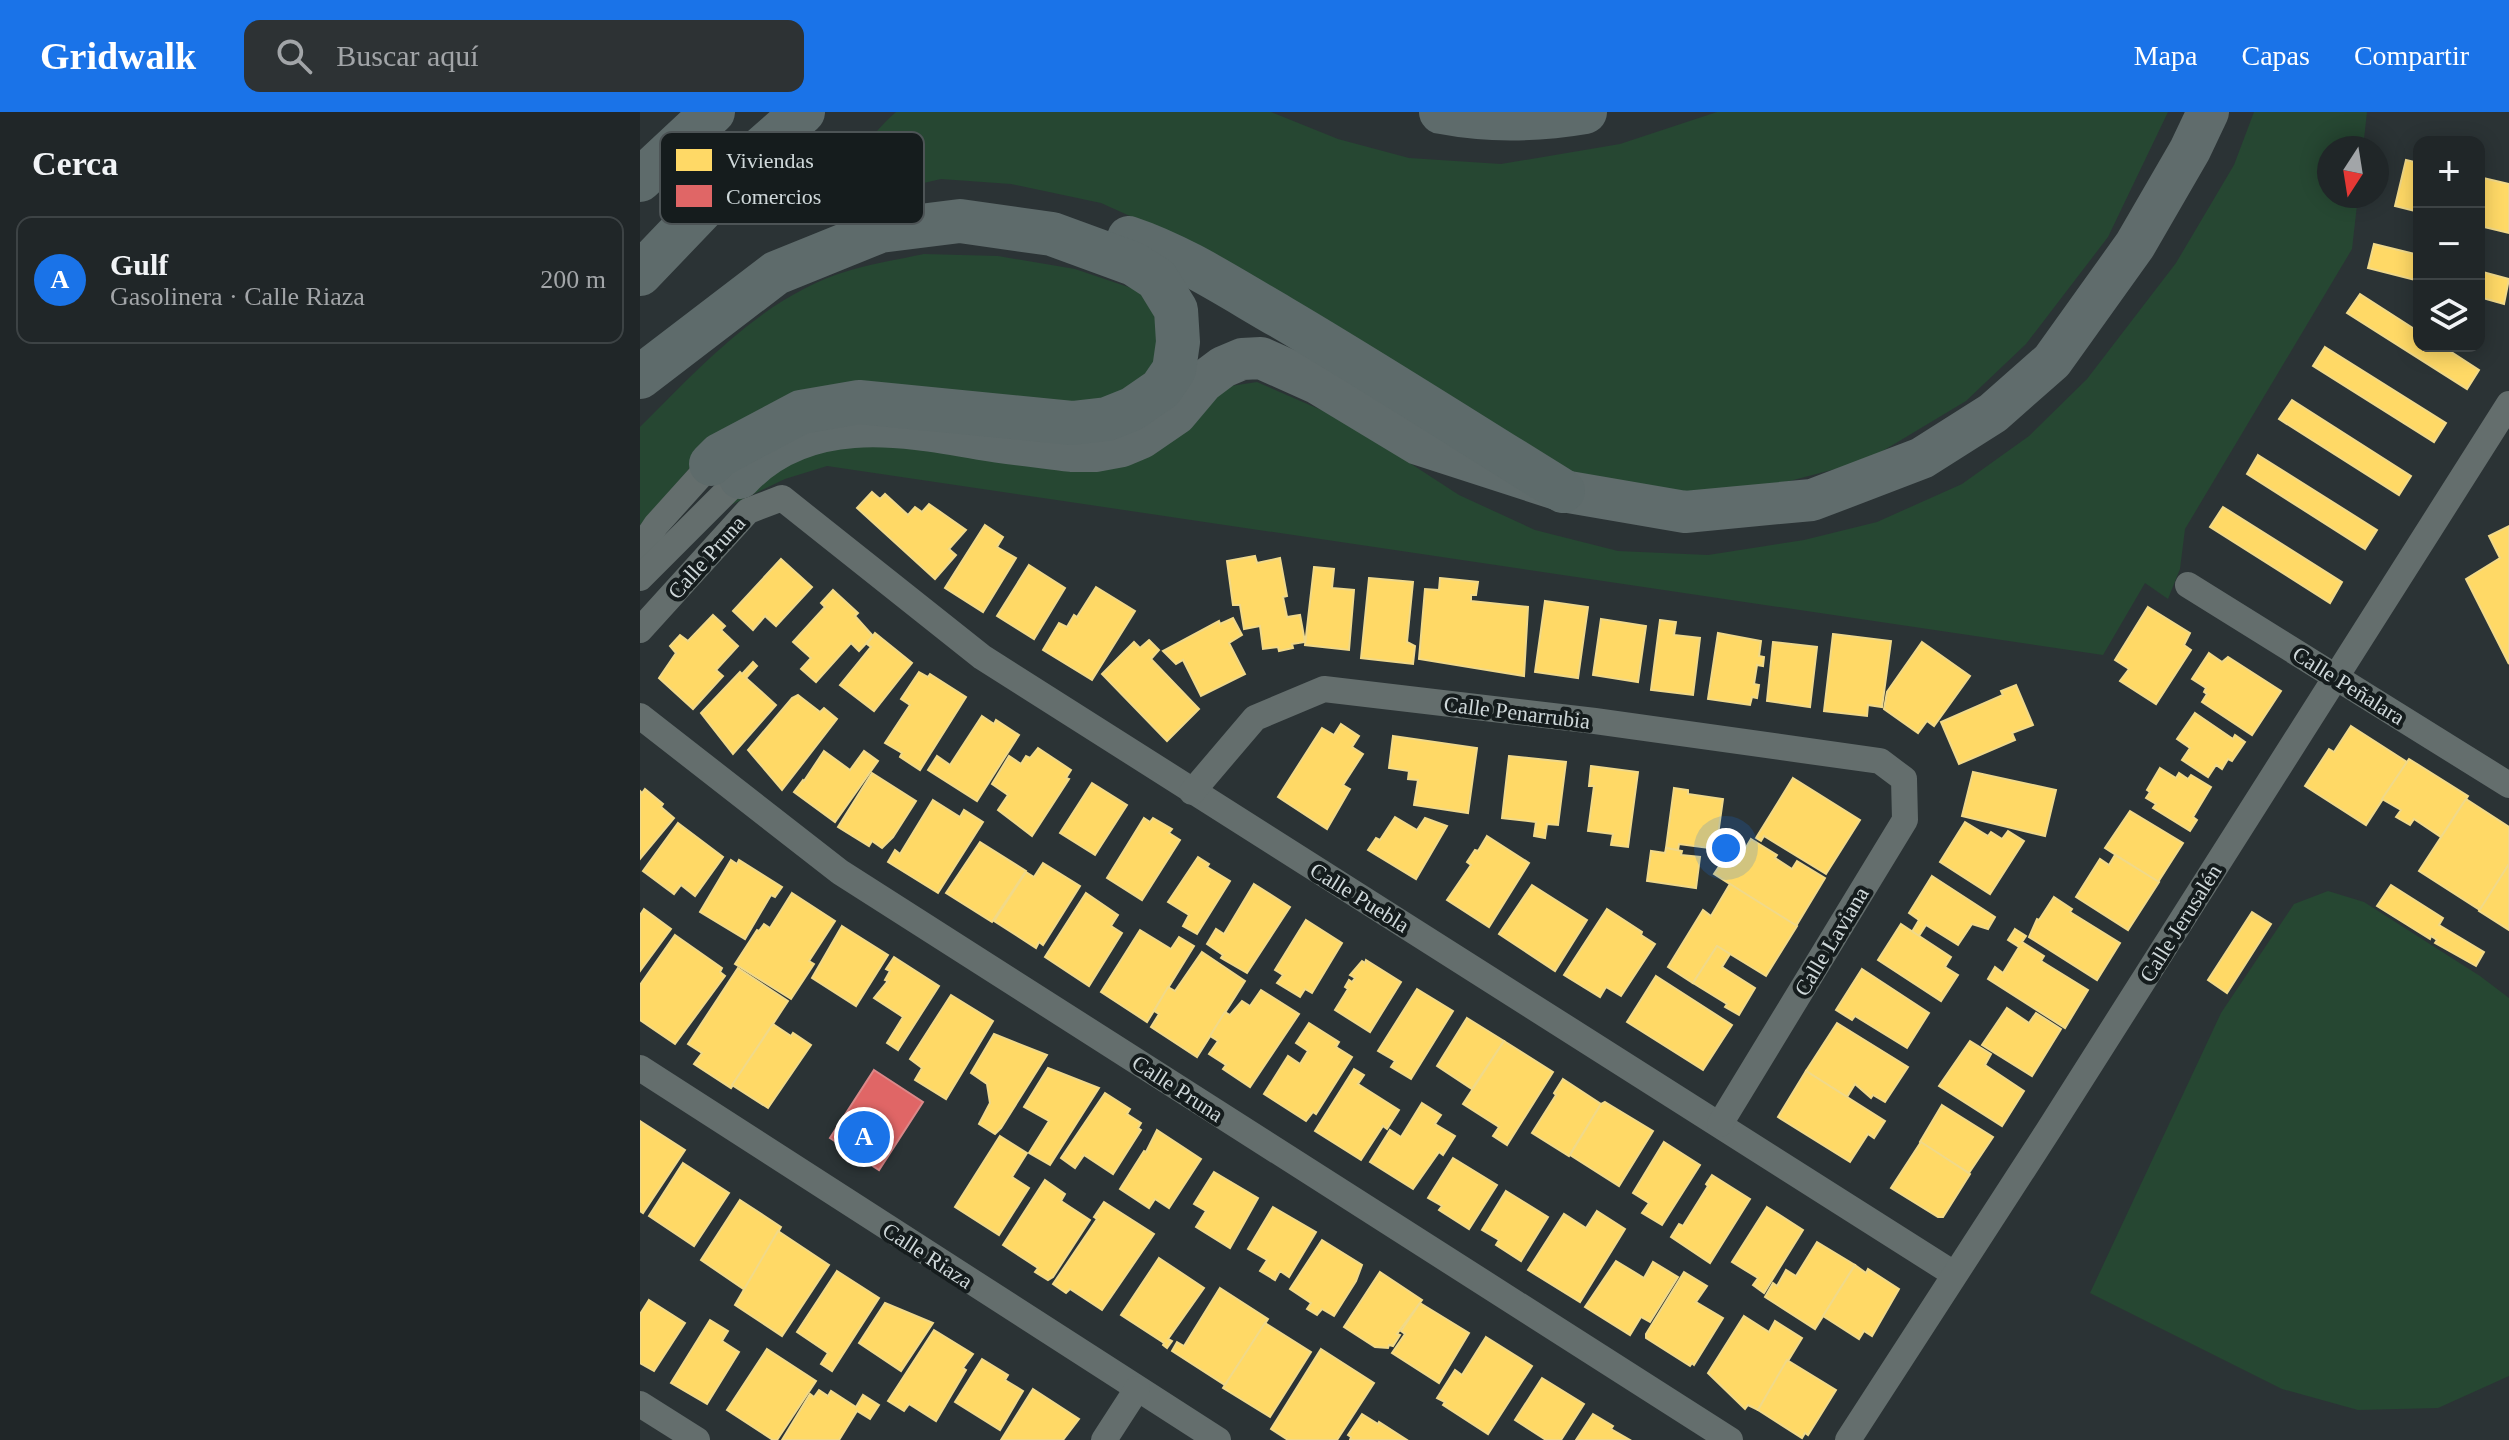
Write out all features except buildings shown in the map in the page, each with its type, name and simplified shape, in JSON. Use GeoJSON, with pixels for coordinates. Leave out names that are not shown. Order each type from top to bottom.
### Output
{"type":"FeatureCollection","features":[{"type":"Feature","properties":{"kind":"highway"},"geometry":{"type":"LineString","coordinates":[[683,132],[701,112]]}},
{"type":"Feature","properties":{"kind":"highway"},"geometry":{"type":"LineString","coordinates":[[691,132],[713,112]]}},
{"type":"Feature","properties":{"kind":"highway"},"geometry":{"type":"LineString","coordinates":[[780,132],[803,112]]}},
{"type":"Feature","properties":{"kind":"highway"},"geometry":{"type":"LineString","coordinates":[[1441,112],[1460,116],[1543,119],[1585,112]]}},
{"type":"Feature","properties":{"kind":"highway"},"geometry":{"type":"LineString","coordinates":[[725,471],[808,435],[862,425],[925,429],[1072,451],[1122,446],[1141,438],[1176,414],[1203,382],[1223,367],[1242,359],[1261,358],[1285,366],[1317,383],[1418,444],[1563,491],[1685,512],[1812,500],[1922,458],[1993,413],[2052,361],[2135,245],[2190,150],[2208,112]]}},
{"type":"Feature","properties":{"kind":"highway"},"geometry":{"type":"LineString","coordinates":[[924,210],[963,205],[1013,208],[1078,222],[1155,247],[1353,360],[1563,491]]}},
{"type":"Feature","properties":{"kind":"highway"},"geometry":{"type":"LineString","coordinates":[[640,377],[776,273],[880,231],[960,221],[1052,234],[1134,264],[1157,279],[1176,310],[1178,342],[1174,370],[1161,389],[1132,409],[1107,419],[1072,423],[859,402],[801,412],[732,448],[725,471]]}},
{"type":"Feature","properties":{"kind":"highway"},"geometry":{"type":"LineString","coordinates":[[640,274],[688,224]]}},
{"type":"Feature","properties":{"kind":"highway"},"geometry":{"type":"LineString","coordinates":[[640,370],[716,292],[793,238],[844,224]]}},
{"type":"Feature","properties":{"kind":"street","name":"Calle Jerusalén"},"geometry":{"type":"LineString","coordinates":[[1848,1440],[2048,1131],[2509,404]]}},
{"type":"Feature","properties":{"kind":"street"},"geometry":{"type":"LineString","coordinates":[[640,549],[656,525],[725,471]]}},
{"type":"Feature","properties":{"kind":"street"},"geometry":{"type":"LineString","coordinates":[[640,578],[725,471]]}},
{"type":"Feature","properties":{"kind":"street","name":"Calle Pruna"},"geometry":{"type":"LineString","coordinates":[[640,630],[748,511],[782,498]]}},
{"type":"Feature","properties":{"kind":"street","name":"Calle Puebla"},"geometry":{"type":"LineString","coordinates":[[782,498],[982,657],[1954,1274]]}},
{"type":"Feature","properties":{"kind":"street","name":"Calle Peñalara"},"geometry":{"type":"LineString","coordinates":[[2188,585],[2509,785]]}},
{"type":"Feature","properties":{"kind":"street","name":"Calle Penarrubia"},"geometry":{"type":"LineString","coordinates":[[1192,792],[1255,718],[1324,689],[1595,721],[1880,761]]}},
{"type":"Feature","properties":{"kind":"street","name":"Calle Pruna"},"geometry":{"type":"LineString","coordinates":[[640,716],[840,872],[1730,1440]]}},
{"type":"Feature","properties":{"kind":"street","name":"Calle Laviana"},"geometry":{"type":"LineString","coordinates":[[1720,1124],[1905,820],[1904,779],[1880,761]]}},
{"type":"Feature","properties":{"kind":"street","name":"Calle Riaza"},"geometry":{"type":"LineString","coordinates":[[640,1068],[1218,1440]]}},
{"type":"Feature","properties":{"kind":"street"},"geometry":{"type":"LineString","coordinates":[[1104,1440],[1137,1389]]}},
{"type":"Feature","properties":{"kind":"street"},"geometry":{"type":"LineString","coordinates":[[640,1404],[697,1440]]}},
{"type":"Feature","properties":{"kind":"green space"},"geometry":{"type":"Polygon","coordinates":[[[896,112],[1271,112],[1338,139],[1409,158],[1501,164],[1620,144],[1717,112],[2168,112],[2108,237],[2026,344],[1966,401],[1866,461],[1743,493],[1681,495],[1597,485],[1525,452],[1210,252],[1101,203],[1011,184],[941,179],[924,183],[924,132],[876,132],[896,112]]]}},
{"type":"Feature","properties":{"kind":"green space"},"geometry":{"type":"Polygon","coordinates":[[[2254,112],[2367,112],[2364,136],[2317,136],[2317,208],[2357,208],[2352,249],[2185,529],[2180,569],[2168,599],[2145,583],[2103,655],[827,466],[785,479],[731,505],[755,480],[829,447],[1257,382],[1342,419],[1459,495],[1535,530],[1618,551],[1708,555],[1804,540],[1877,522],[1962,484],[2029,436],[2087,379],[2176,263],[2234,165],[2254,112]]]}},
{"type":"Feature","properties":{"kind":"green space"},"geometry":{"type":"Polygon","coordinates":[[[924,254],[998,256],[1075,269],[1149,294],[1166,351],[1123,401],[695,462],[640,525],[640,427],[711,357],[763,314],[820,281],[851,270],[924,254]]]}},
{"type":"Feature","properties":{"kind":"green space"},"geometry":{"type":"Polygon","coordinates":[[[2328,891],[2364,902],[2509,998],[2509,1376],[2438,1408],[2358,1410],[2282,1389],[2090,1293],[2221,1013],[2294,904],[2328,891]]]}},
{"type":"Feature","properties":{"kind":"place","name":"Gulf"},"geometry":{"type":"Point","coordinates":[864,1137]}}]}
